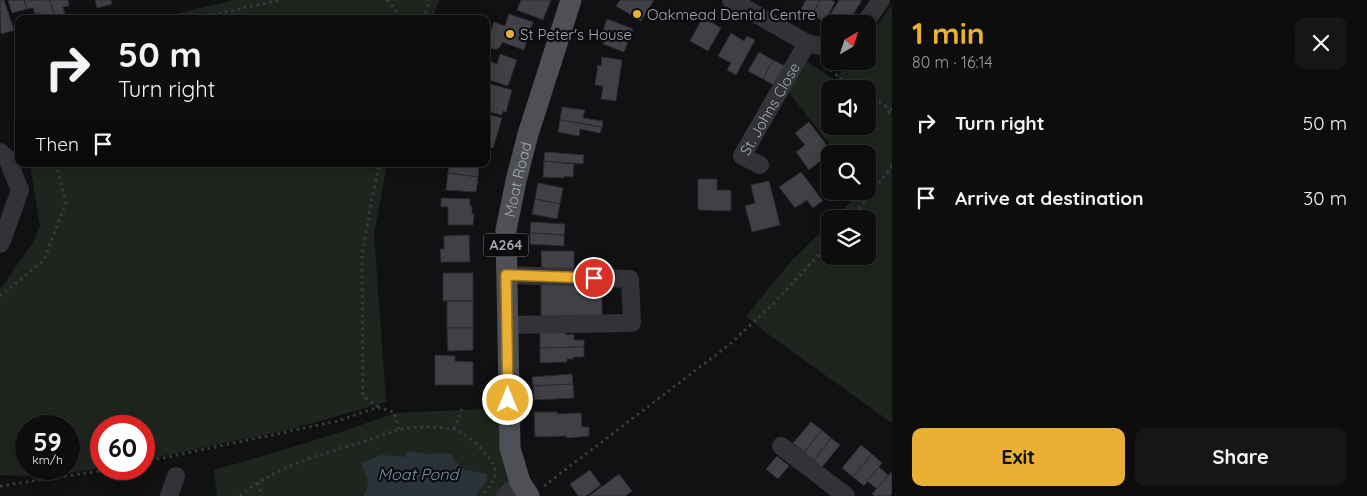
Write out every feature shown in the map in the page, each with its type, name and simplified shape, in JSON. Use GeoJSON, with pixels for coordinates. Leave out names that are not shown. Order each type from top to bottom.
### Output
{"type":"FeatureCollection","features":[{"type":"Feature","properties":{"kind":"main road","name":"Moat Road"},"geometry":{"type":"LineString","coordinates":[[523,491],[510,448],[506,230],[528,134],[571,0]]}},
{"type":"Feature","properties":{"kind":"street"},"geometry":{"type":"LineString","coordinates":[[731,0],[807,43],[821,46]]}},
{"type":"Feature","properties":{"kind":"street"},"geometry":{"type":"LineString","coordinates":[[871,15],[882,0]]}},
{"type":"Feature","properties":{"kind":"street","name":"St. Johns Close"},"geometry":{"type":"LineString","coordinates":[[760,165],[742,156],[807,43]]}},
{"type":"Feature","properties":{"kind":"street"},"geometry":{"type":"LineString","coordinates":[[0,152],[7,158],[20,190],[0,244]]}},
{"type":"Feature","properties":{"kind":"street"},"geometry":{"type":"LineString","coordinates":[[506,275],[630,278],[632,323],[508,325]]}},
{"type":"Feature","properties":{"kind":"street"},"geometry":{"type":"LineString","coordinates":[[781,446],[846,496]]}},
{"type":"Feature","properties":{"kind":"street"},"geometry":{"type":"LineString","coordinates":[[169,496],[176,476]]}},
{"type":"Feature","properties":{"kind":"path"},"geometry":{"type":"LineString","coordinates":[[211,15],[280,0]]}},
{"type":"Feature","properties":{"kind":"path"},"geometry":{"type":"LineString","coordinates":[[387,0],[400,15]]}},
{"type":"Feature","properties":{"kind":"path"},"geometry":{"type":"LineString","coordinates":[[424,15],[430,0]]}},
{"type":"Feature","properties":{"kind":"path"},"geometry":{"type":"LineString","coordinates":[[831,70],[844,80]]}},
{"type":"Feature","properties":{"kind":"path"},"geometry":{"type":"LineString","coordinates":[[876,100],[891,109],[888,113]]}},
{"type":"Feature","properties":{"kind":"path"},"geometry":{"type":"LineString","coordinates":[[859,210],[892,166]]}},
{"type":"Feature","properties":{"kind":"path"},"geometry":{"type":"LineString","coordinates":[[0,296],[44,260],[66,202],[57,167]]}},
{"type":"Feature","properties":{"kind":"path"},"geometry":{"type":"LineString","coordinates":[[379,167],[362,254],[363,396],[378,408],[394,412],[399,429]]}},
{"type":"Feature","properties":{"kind":"path"},"geometry":{"type":"LineString","coordinates":[[523,491],[560,474],[730,344],[772,305],[821,253]]}},
{"type":"Feature","properties":{"kind":"path"},"geometry":{"type":"LineString","coordinates":[[155,460],[338,422],[378,408]]}},
{"type":"Feature","properties":{"kind":"path"},"geometry":{"type":"LineString","coordinates":[[454,429],[462,409]]}},
{"type":"Feature","properties":{"kind":"path"},"geometry":{"type":"LineString","coordinates":[[240,496],[249,488],[281,470],[336,449],[364,442],[399,429],[432,427],[454,429],[487,454],[496,470],[494,480],[482,496]]}},
{"type":"Feature","properties":{"kind":"path"},"geometry":{"type":"LineString","coordinates":[[0,486],[90,472]]}},
{"type":"Feature","properties":{"kind":"path"},"geometry":{"type":"LineString","coordinates":[[258,483],[262,496]]}},
{"type":"Feature","properties":{"kind":"shaded area"},"geometry":{"type":"Polygon","coordinates":[[[234,0],[439,0],[433,15],[174,15],[234,0]]]}},
{"type":"Feature","properties":{"kind":"shaded area"},"geometry":{"type":"Polygon","coordinates":[[[892,5],[892,423],[765,332],[746,316],[793,259],[821,232],[821,265],[876,265],[876,210],[843,210],[853,200],[876,200],[876,145],[830,145],[822,135],[876,135],[876,80],[835,80],[843,70],[876,70],[876,27],[892,5]]]}},
{"type":"Feature","properties":{"kind":"shaded area"},"geometry":{"type":"Polygon","coordinates":[[[806,61],[835,80],[821,80],[821,134],[786,89],[806,61]]]}},
{"type":"Feature","properties":{"kind":"shaded area"},"geometry":{"type":"Polygon","coordinates":[[[30,167],[386,167],[374,235],[386,402],[292,429],[155,458],[155,415],[90,415],[90,470],[80,471],[80,415],[15,415],[15,476],[0,475],[0,289],[32,244],[40,226],[30,167]]]}},
{"type":"Feature","properties":{"kind":"shaded area"},"geometry":{"type":"Polygon","coordinates":[[[507,408],[520,482],[505,496],[217,496],[214,470],[344,431],[395,413],[507,408]]]}},
{"type":"Feature","properties":{"kind":"water","name":"Moat Pond"},"geometry":{"type":"Polygon","coordinates":[[[409,451],[428,454],[450,454],[462,469],[487,474],[487,480],[476,496],[363,496],[368,483],[361,463],[381,455],[404,457],[409,451]]]}},
{"type":"Feature","properties":{"kind":"building"},"geometry":{"type":"Polygon","coordinates":[[[0,0],[4,0],[14,30],[1,34],[0,0]]]}},
{"type":"Feature","properties":{"kind":"building"},"geometry":{"type":"Polygon","coordinates":[[[8,0],[24,0],[27,9],[12,13],[8,0]]]}},
{"type":"Feature","properties":{"kind":"building"},"geometry":{"type":"Polygon","coordinates":[[[24,0],[50,0],[55,15],[35,14],[33,8],[27,9],[24,0]]]}},
{"type":"Feature","properties":{"kind":"building"},"geometry":{"type":"Polygon","coordinates":[[[50,0],[68,0],[69,6],[63,7],[65,15],[55,15],[50,0]]]}},
{"type":"Feature","properties":{"kind":"building"},"geometry":{"type":"Polygon","coordinates":[[[95,0],[111,0],[112,4],[97,8],[95,0]]]}},
{"type":"Feature","properties":{"kind":"building"},"geometry":{"type":"Polygon","coordinates":[[[521,0],[551,0],[543,20],[517,10],[521,0]]]}},
{"type":"Feature","properties":{"kind":"building","name":"Oakmead Dental Centre"},"geometry":{"type":"Polygon","coordinates":[[[620,0],[654,0],[641,21],[616,6],[620,0]]]}},
{"type":"Feature","properties":{"kind":"building"},"geometry":{"type":"Polygon","coordinates":[[[806,0],[820,0],[812,15],[801,9],[806,0]]]}},
{"type":"Feature","properties":{"kind":"building"},"geometry":{"type":"Polygon","coordinates":[[[820,0],[835,2],[828,15],[821,15],[821,20],[812,15],[820,0]]]}},
{"type":"Feature","properties":{"kind":"building"},"geometry":{"type":"Polygon","coordinates":[[[839,0],[862,0],[853,15],[830,15],[839,0]]]}},
{"type":"Feature","properties":{"kind":"building","name":"St Peter's House"},"geometry":{"type":"Polygon","coordinates":[[[509,14],[533,22],[524,50],[502,42],[500,47],[492,49],[490,46],[490,33],[494,22],[505,26],[509,14]]]}},
{"type":"Feature","properties":{"kind":"building"},"geometry":{"type":"Polygon","coordinates":[[[703,17],[721,28],[708,51],[690,41],[703,17]]]}},
{"type":"Feature","properties":{"kind":"building"},"geometry":{"type":"Polygon","coordinates":[[[607,19],[633,29],[624,52],[603,44],[606,34],[602,33],[607,19]]]}},
{"type":"Feature","properties":{"kind":"building"},"geometry":{"type":"Polygon","coordinates":[[[731,33],[744,41],[747,36],[755,40],[736,75],[727,70],[731,63],[718,56],[731,33]]]}},
{"type":"Feature","properties":{"kind":"building"},"geometry":{"type":"Polygon","coordinates":[[[759,52],[773,60],[763,79],[748,71],[759,52]]]}},
{"type":"Feature","properties":{"kind":"building"},"geometry":{"type":"Polygon","coordinates":[[[500,54],[517,60],[508,86],[490,80],[490,61],[497,64],[500,54]]]}},
{"type":"Feature","properties":{"kind":"building"},"geometry":{"type":"Polygon","coordinates":[[[602,57],[622,60],[616,101],[601,99],[603,86],[595,85],[598,65],[601,66],[602,57]]]}},
{"type":"Feature","properties":{"kind":"building"},"geometry":{"type":"Polygon","coordinates":[[[773,60],[787,67],[777,87],[763,79],[773,60]]]}},
{"type":"Feature","properties":{"kind":"building"},"geometry":{"type":"Polygon","coordinates":[[[490,84],[512,90],[506,112],[503,111],[502,115],[490,112],[490,84]]]}},
{"type":"Feature","properties":{"kind":"building"},"geometry":{"type":"Polygon","coordinates":[[[562,107],[585,110],[583,118],[603,121],[602,127],[560,120],[562,107]]]}},
{"type":"Feature","properties":{"kind":"building"},"geometry":{"type":"Polygon","coordinates":[[[490,115],[502,118],[493,148],[490,147],[490,115]]]}},
{"type":"Feature","properties":{"kind":"building"},"geometry":{"type":"Polygon","coordinates":[[[560,120],[602,127],[600,133],[580,129],[579,136],[558,132],[560,120]]]}},
{"type":"Feature","properties":{"kind":"building"},"geometry":{"type":"Polygon","coordinates":[[[809,122],[827,145],[821,145],[821,161],[809,170],[796,152],[805,145],[795,133],[809,122]]]}},
{"type":"Feature","properties":{"kind":"building"},"geometry":{"type":"Polygon","coordinates":[[[545,152],[584,155],[583,164],[544,161],[545,152]]]}},
{"type":"Feature","properties":{"kind":"building"},"geometry":{"type":"Polygon","coordinates":[[[544,161],[574,164],[573,177],[543,177],[544,161]]]}},
{"type":"Feature","properties":{"kind":"building"},"geometry":{"type":"Polygon","coordinates":[[[449,167],[479,167],[478,177],[448,173],[449,167]]]}},
{"type":"Feature","properties":{"kind":"building"},"geometry":{"type":"Polygon","coordinates":[[[801,172],[823,201],[813,208],[807,200],[795,208],[779,187],[801,172]]]}},
{"type":"Feature","properties":{"kind":"building"},"geometry":{"type":"Polygon","coordinates":[[[448,173],[478,177],[476,192],[446,190],[448,173]]]}},
{"type":"Feature","properties":{"kind":"building"},"geometry":{"type":"Polygon","coordinates":[[[698,179],[717,179],[717,190],[731,190],[731,211],[698,210],[698,179]]]}},
{"type":"Feature","properties":{"kind":"building"},"geometry":{"type":"Polygon","coordinates":[[[769,181],[780,225],[752,232],[745,206],[755,203],[751,185],[769,181]]]}},
{"type":"Feature","properties":{"kind":"building"},"geometry":{"type":"Polygon","coordinates":[[[538,183],[563,188],[560,204],[535,199],[538,183]]]}},
{"type":"Feature","properties":{"kind":"building"},"geometry":{"type":"Polygon","coordinates":[[[441,198],[470,199],[472,214],[474,214],[473,225],[448,225],[448,207],[441,207],[441,198]]]}},
{"type":"Feature","properties":{"kind":"building"},"geometry":{"type":"Polygon","coordinates":[[[535,199],[560,204],[557,219],[532,214],[535,199]]]}},
{"type":"Feature","properties":{"kind":"building"},"geometry":{"type":"Polygon","coordinates":[[[531,222],[565,224],[564,235],[530,233],[531,222]]]}},
{"type":"Feature","properties":{"kind":"building"},"geometry":{"type":"Polygon","coordinates":[[[530,233],[564,235],[564,246],[530,244],[530,233]]]}},
{"type":"Feature","properties":{"kind":"building"},"geometry":{"type":"Polygon","coordinates":[[[469,235],[470,262],[441,262],[440,249],[444,249],[444,236],[469,235]]]}},
{"type":"Feature","properties":{"kind":"building"},"geometry":{"type":"Polygon","coordinates":[[[541,251],[574,251],[574,269],[542,270],[541,251]]]}},
{"type":"Feature","properties":{"kind":"building"},"geometry":{"type":"Polygon","coordinates":[[[443,273],[473,273],[473,301],[443,301],[443,273]]]}},
{"type":"Feature","properties":{"kind":"building"},"geometry":{"type":"Polygon","coordinates":[[[541,282],[602,282],[602,321],[541,321],[541,282]]]}},
{"type":"Feature","properties":{"kind":"building"},"geometry":{"type":"Polygon","coordinates":[[[447,301],[473,301],[473,328],[447,328],[447,301]]]}},
{"type":"Feature","properties":{"kind":"building"},"geometry":{"type":"Polygon","coordinates":[[[447,328],[473,328],[473,350],[448,351],[447,328]]]}},
{"type":"Feature","properties":{"kind":"building"},"geometry":{"type":"Polygon","coordinates":[[[540,331],[566,331],[566,335],[574,334],[574,340],[584,340],[584,347],[540,348],[540,331]]]}},
{"type":"Feature","properties":{"kind":"building"},"geometry":{"type":"Polygon","coordinates":[[[584,347],[584,357],[573,357],[573,359],[567,359],[567,362],[540,363],[540,348],[584,347]]]}},
{"type":"Feature","properties":{"kind":"building"},"geometry":{"type":"Polygon","coordinates":[[[435,355],[455,356],[455,361],[473,362],[473,385],[435,385],[435,355]]]}},
{"type":"Feature","properties":{"kind":"building"},"geometry":{"type":"Polygon","coordinates":[[[572,374],[573,384],[533,386],[532,377],[572,374]]]}},
{"type":"Feature","properties":{"kind":"building"},"geometry":{"type":"Polygon","coordinates":[[[573,384],[574,398],[534,400],[533,386],[573,384]]]}},
{"type":"Feature","properties":{"kind":"building"},"geometry":{"type":"Polygon","coordinates":[[[534,412],[557,412],[557,414],[581,413],[582,427],[589,427],[589,436],[567,438],[566,436],[535,437],[534,412]]]}},
{"type":"Feature","properties":{"kind":"building"},"geometry":{"type":"Polygon","coordinates":[[[811,422],[822,430],[804,452],[793,443],[811,422]]]}},
{"type":"Feature","properties":{"kind":"building"},"geometry":{"type":"Polygon","coordinates":[[[822,430],[831,438],[814,460],[804,452],[822,430]]]}},
{"type":"Feature","properties":{"kind":"building"},"geometry":{"type":"Polygon","coordinates":[[[831,438],[840,445],[822,467],[814,460],[831,438]]]}},
{"type":"Feature","properties":{"kind":"building"},"geometry":{"type":"Polygon","coordinates":[[[861,445],[872,454],[853,477],[842,468],[861,445]]]}},
{"type":"Feature","properties":{"kind":"building"},"geometry":{"type":"Polygon","coordinates":[[[872,454],[882,463],[864,486],[853,477],[872,454]]]}},
{"type":"Feature","properties":{"kind":"building"},"geometry":{"type":"Polygon","coordinates":[[[777,456],[789,466],[778,479],[766,469],[777,456]]]}},
{"type":"Feature","properties":{"kind":"building"},"geometry":{"type":"Polygon","coordinates":[[[879,467],[888,475],[877,489],[867,481],[879,467]]]}},
{"type":"Feature","properties":{"kind":"building"},"geometry":{"type":"Polygon","coordinates":[[[590,470],[601,485],[586,496],[578,496],[570,484],[590,470]]]}},
{"type":"Feature","properties":{"kind":"building"},"geometry":{"type":"Polygon","coordinates":[[[891,472],[892,494],[890,496],[874,496],[872,494],[891,472]]]}},
{"type":"Feature","properties":{"kind":"building"},"geometry":{"type":"Polygon","coordinates":[[[619,474],[632,491],[625,496],[589,496],[619,474]]]}},
{"type":"Feature","properties":{"kind":"place","name":"Oakmead Dental Centre"},"geometry":{"type":"Point","coordinates":[637,14]}},
{"type":"Feature","properties":{"kind":"place","name":"St Peter's House"},"geometry":{"type":"Point","coordinates":[510,34]}},
{"type":"Feature","properties":{"kind":"route"},"geometry":{"type":"LineString","coordinates":[[508,400],[506,275],[594,278]]}}]}
